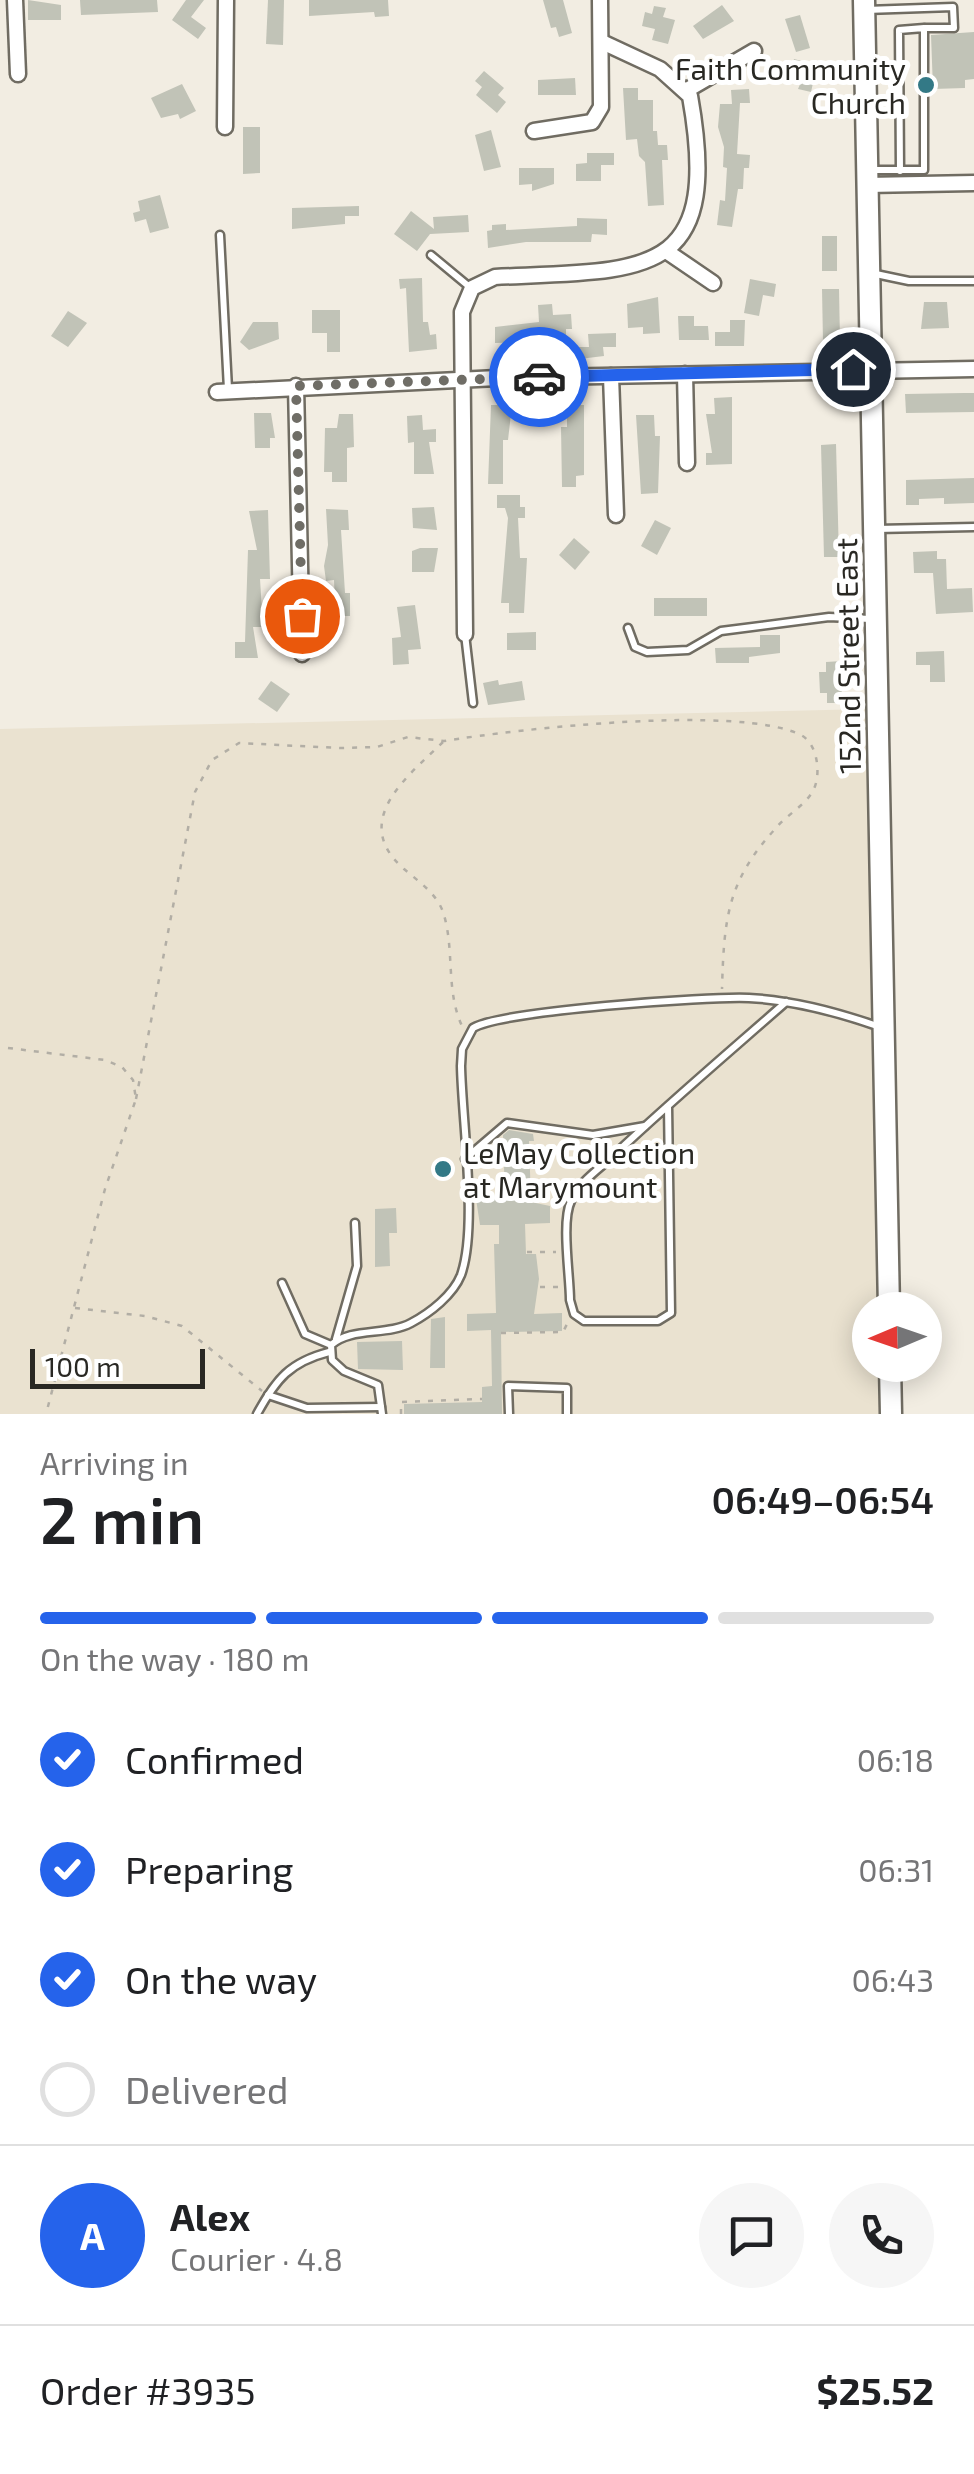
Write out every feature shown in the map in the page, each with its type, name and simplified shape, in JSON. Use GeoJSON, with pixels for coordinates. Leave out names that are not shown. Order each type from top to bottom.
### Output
{"type":"FeatureCollection","features":[{"type":"Feature","properties":{"kind":"main road","name":"152nd Street East"},"geometry":{"type":"LineString","coordinates":[[864,5],[889,1292]]}},
{"type":"Feature","properties":{"kind":"main road"},"geometry":{"type":"LineString","coordinates":[[890,1382],[891,1414]]}},
{"type":"Feature","properties":{"kind":"street"},"geometry":{"type":"LineString","coordinates":[[15,0],[18,74]]}},
{"type":"Feature","properties":{"kind":"street"},"geometry":{"type":"LineString","coordinates":[[225,127],[226,0]]}},
{"type":"Feature","properties":{"kind":"street"},"geometry":{"type":"LineString","coordinates":[[534,131],[580,125],[596,118],[602,96],[600,0]]}},
{"type":"Feature","properties":{"kind":"street"},"geometry":{"type":"LineString","coordinates":[[465,634],[462,312],[470,292],[495,277],[630,267],[666,251],[682,236],[692,218],[694,119],[686,90],[639,57],[602,42]]}},
{"type":"Feature","properties":{"kind":"street"},"geometry":{"type":"LineString","coordinates":[[686,90],[754,52]]}},
{"type":"Feature","properties":{"kind":"street"},"geometry":{"type":"LineString","coordinates":[[867,177],[974,182]]}},
{"type":"Feature","properties":{"kind":"street"},"geometry":{"type":"LineString","coordinates":[[666,251],[713,283]]}},
{"type":"Feature","properties":{"kind":"street"},"geometry":{"type":"LineString","coordinates":[[223,391],[462,380],[974,369]]}},
{"type":"Feature","properties":{"kind":"street"},"geometry":{"type":"LineString","coordinates":[[685,374],[687,463]]}},
{"type":"Feature","properties":{"kind":"street"},"geometry":{"type":"LineString","coordinates":[[611,376],[616,516]]}},
{"type":"Feature","properties":{"kind":"street"},"geometry":{"type":"LineString","coordinates":[[296,386],[302,654]]}},
{"type":"Feature","properties":{"kind":"lane"},"geometry":{"type":"LineString","coordinates":[[864,5],[953,7],[954,28],[899,30],[900,170]]}},
{"type":"Feature","properties":{"kind":"lane"},"geometry":{"type":"LineString","coordinates":[[867,177],[924,170],[924,28]]}},
{"type":"Feature","properties":{"kind":"lane"},"geometry":{"type":"LineString","coordinates":[[220,235],[223,391]]}},
{"type":"Feature","properties":{"kind":"lane"},"geometry":{"type":"LineString","coordinates":[[431,255],[470,292]]}},
{"type":"Feature","properties":{"kind":"lane"},"geometry":{"type":"LineString","coordinates":[[870,272],[909,281],[974,281]]}},
{"type":"Feature","properties":{"kind":"lane"},"geometry":{"type":"LineString","coordinates":[[874,529],[974,527]]}},
{"type":"Feature","properties":{"kind":"lane"},"geometry":{"type":"LineString","coordinates":[[628,628],[635,647],[646,652],[688,650],[721,631],[828,617],[876,619]]}},
{"type":"Feature","properties":{"kind":"lane"},"geometry":{"type":"LineString","coordinates":[[465,634],[473,702]]}},
{"type":"Feature","properties":{"kind":"lane"},"geometry":{"type":"LineString","coordinates":[[257,1414],[284,1371],[302,1359],[332,1346],[410,1324],[456,1284],[466,1252],[460,1066],[467,1036],[473,1028],[491,1020],[721,998],[786,1002],[883,1028]]}},
{"type":"Feature","properties":{"kind":"lane"},"geometry":{"type":"LineString","coordinates":[[668,1106],[672,1313],[658,1321],[584,1321],[574,1314],[570,1286],[570,1202],[646,1126],[668,1106],[786,1002]]}},
{"type":"Feature","properties":{"kind":"lane"},"geometry":{"type":"LineString","coordinates":[[464,1159],[507,1123],[594,1135],[646,1126]]}},
{"type":"Feature","properties":{"kind":"lane"},"geometry":{"type":"LineString","coordinates":[[332,1346],[355,1277],[356,1224]]}},
{"type":"Feature","properties":{"kind":"lane"},"geometry":{"type":"LineString","coordinates":[[268,1394],[307,1408],[382,1410],[378,1385],[344,1371],[332,1346],[305,1334],[282,1283]]}},
{"type":"Feature","properties":{"kind":"lane"},"geometry":{"type":"LineString","coordinates":[[509,1414],[508,1386],[567,1388],[568,1414]]}},
{"type":"Feature","properties":{"kind":"path"},"geometry":{"type":"LineString","coordinates":[[46,1414],[105,1188],[136,1099],[191,808],[212,760],[238,743],[377,747],[408,737],[444,741],[680,720],[769,727],[804,736],[815,750],[816,783],[805,802],[778,825],[742,869],[724,918],[721,998]]}},
{"type":"Feature","properties":{"kind":"path"},"geometry":{"type":"LineString","coordinates":[[444,741],[384,804],[381,820],[384,838],[399,865],[426,886],[442,908],[450,940],[456,1015],[467,1036]]}},
{"type":"Feature","properties":{"kind":"path"},"geometry":{"type":"LineString","coordinates":[[8,1048],[106,1060],[122,1067],[133,1080],[136,1099]]}},
{"type":"Feature","properties":{"kind":"path"},"geometry":{"type":"LineString","coordinates":[[528,1252],[569,1251]]}},
{"type":"Feature","properties":{"kind":"path"},"geometry":{"type":"LineString","coordinates":[[540,1287],[570,1286]]}},
{"type":"Feature","properties":{"kind":"path"},"geometry":{"type":"LineString","coordinates":[[75,1308],[145,1316],[182,1326],[268,1394]]}},
{"type":"Feature","properties":{"kind":"path"},"geometry":{"type":"LineString","coordinates":[[501,1334],[563,1332],[574,1314]]}},
{"type":"Feature","properties":{"kind":"path"},"geometry":{"type":"LineString","coordinates":[[401,1414],[401,1402],[482,1400]]}},
{"type":"Feature","properties":{"kind":"shaded area","name":"LeMay Collection at Marymount"},"geometry":{"type":"Polygon","coordinates":[[[868,709],[888,1292],[852,1292],[852,1382],[890,1382],[891,1414],[0,1414],[0,729],[868,709]]]}},
{"type":"Feature","properties":{"kind":"building"},"geometry":{"type":"Polygon","coordinates":[[[28,0],[61,5],[61,20],[28,20],[28,0]]]}},
{"type":"Feature","properties":{"kind":"building"},"geometry":{"type":"Polygon","coordinates":[[[80,0],[157,0],[158,12],[81,15],[80,0]]]}},
{"type":"Feature","properties":{"kind":"building"},"geometry":{"type":"Polygon","coordinates":[[[186,0],[204,0],[191,17],[206,28],[198,39],[172,20],[186,0]]]}},
{"type":"Feature","properties":{"kind":"building"},"geometry":{"type":"Polygon","coordinates":[[[268,0],[284,0],[283,45],[266,44],[268,0]]]}},
{"type":"Feature","properties":{"kind":"building"},"geometry":{"type":"Polygon","coordinates":[[[309,0],[388,0],[389,16],[375,17],[374,12],[309,16],[309,0]]]}},
{"type":"Feature","properties":{"kind":"building"},"geometry":{"type":"Polygon","coordinates":[[[543,0],[563,0],[572,33],[559,37],[556,27],[551,28],[543,0]]]}},
{"type":"Feature","properties":{"kind":"building"},"geometry":{"type":"Polygon","coordinates":[[[722,5],[734,21],[703,39],[693,26],[722,5]]]}},
{"type":"Feature","properties":{"kind":"building"},"geometry":{"type":"Polygon","coordinates":[[[654,6],[666,8],[663,17],[675,20],[668,44],[652,40],[655,29],[642,26],[645,12],[652,14],[654,6]]]}},
{"type":"Feature","properties":{"kind":"building"},"geometry":{"type":"Polygon","coordinates":[[[800,15],[810,48],[796,52],[785,19],[800,15]]]}},
{"type":"Feature","properties":{"kind":"building"},"geometry":{"type":"Polygon","coordinates":[[[974,32],[974,79],[965,80],[965,88],[933,89],[931,35],[974,32]]]}},
{"type":"Feature","properties":{"kind":"building"},"geometry":{"type":"Polygon","coordinates":[[[794,59],[817,65],[811,92],[798,89],[804,75],[791,72],[794,59]]]}},
{"type":"Feature","properties":{"kind":"building"},"geometry":{"type":"Polygon","coordinates":[[[484,71],[504,88],[498,95],[506,102],[497,113],[476,95],[482,87],[475,81],[484,71]]]}},
{"type":"Feature","properties":{"kind":"building"},"geometry":{"type":"Polygon","coordinates":[[[575,78],[576,95],[538,95],[538,80],[575,78]]]}},
{"type":"Feature","properties":{"kind":"building"},"geometry":{"type":"Polygon","coordinates":[[[182,84],[196,111],[180,119],[178,114],[161,118],[151,98],[182,84]]]}},
{"type":"Feature","properties":{"kind":"building"},"geometry":{"type":"Polygon","coordinates":[[[623,88],[638,88],[638,100],[653,100],[653,131],[657,131],[658,145],[667,145],[668,160],[662,160],[664,205],[648,206],[645,162],[639,156],[637,139],[626,140],[623,88]]]}},
{"type":"Feature","properties":{"kind":"building"},"geometry":{"type":"Polygon","coordinates":[[[749,89],[750,103],[740,103],[737,154],[750,155],[749,168],[744,168],[743,189],[738,189],[732,227],[717,225],[720,200],[725,201],[727,168],[723,167],[724,147],[718,127],[720,104],[732,104],[731,90],[749,89]]]}},
{"type":"Feature","properties":{"kind":"building"},"geometry":{"type":"Polygon","coordinates":[[[243,127],[260,127],[260,173],[243,174],[243,127]]]}},
{"type":"Feature","properties":{"kind":"building"},"geometry":{"type":"Polygon","coordinates":[[[491,130],[501,167],[484,171],[475,135],[491,130]]]}},
{"type":"Feature","properties":{"kind":"building"},"geometry":{"type":"Polygon","coordinates":[[[587,153],[614,153],[614,165],[601,165],[601,181],[576,181],[576,164],[587,163],[587,153]]]}},
{"type":"Feature","properties":{"kind":"building"},"geometry":{"type":"Polygon","coordinates":[[[519,168],[554,168],[554,184],[532,191],[532,184],[519,185],[519,168]]]}},
{"type":"Feature","properties":{"kind":"building"},"geometry":{"type":"Polygon","coordinates":[[[160,195],[169,228],[150,233],[146,219],[135,222],[133,213],[140,211],[138,201],[160,195]]]}},
{"type":"Feature","properties":{"kind":"building"},"geometry":{"type":"Polygon","coordinates":[[[359,206],[359,216],[345,216],[345,224],[292,229],[292,208],[359,206]]]}},
{"type":"Feature","properties":{"kind":"building"},"geometry":{"type":"Polygon","coordinates":[[[411,211],[434,229],[433,217],[468,215],[469,232],[430,234],[417,251],[394,234],[411,211]]]}},
{"type":"Feature","properties":{"kind":"building"},"geometry":{"type":"Polygon","coordinates":[[[577,218],[607,219],[607,235],[592,234],[591,242],[526,242],[488,248],[487,231],[492,230],[492,225],[506,224],[506,230],[577,226],[577,218]]]}},
{"type":"Feature","properties":{"kind":"building"},"geometry":{"type":"Polygon","coordinates":[[[822,236],[837,236],[837,271],[822,271],[822,236]]]}},
{"type":"Feature","properties":{"kind":"building"},"geometry":{"type":"Polygon","coordinates":[[[422,278],[423,322],[428,322],[430,335],[436,334],[437,349],[409,352],[406,288],[400,289],[399,279],[422,278]]]}},
{"type":"Feature","properties":{"kind":"building"},"geometry":{"type":"Polygon","coordinates":[[[750,279],[776,284],[774,297],[763,295],[759,316],[744,313],[750,279]]]}},
{"type":"Feature","properties":{"kind":"building"},"geometry":{"type":"Polygon","coordinates":[[[822,289],[839,289],[840,341],[823,342],[822,289]]]}},
{"type":"Feature","properties":{"kind":"building"},"geometry":{"type":"Polygon","coordinates":[[[658,297],[660,333],[643,334],[643,327],[628,328],[627,304],[658,297]]]}},
{"type":"Feature","properties":{"kind":"building"},"geometry":{"type":"Polygon","coordinates":[[[924,302],[947,302],[949,328],[921,329],[924,302]]]}},
{"type":"Feature","properties":{"kind":"building"},"geometry":{"type":"Polygon","coordinates":[[[552,304],[553,315],[571,314],[572,329],[566,329],[566,336],[554,337],[554,330],[531,331],[531,342],[495,343],[495,327],[539,322],[538,305],[552,304]]]}},
{"type":"Feature","properties":{"kind":"building"},"geometry":{"type":"Polygon","coordinates":[[[312,310],[340,310],[340,352],[327,352],[327,333],[312,333],[312,310]]]}},
{"type":"Feature","properties":{"kind":"building"},"geometry":{"type":"Polygon","coordinates":[[[68,311],[87,323],[68,347],[51,336],[68,311]]]}},
{"type":"Feature","properties":{"kind":"building"},"geometry":{"type":"Polygon","coordinates":[[[678,316],[694,316],[694,326],[708,326],[709,340],[679,340],[678,316]]]}},
{"type":"Feature","properties":{"kind":"building"},"geometry":{"type":"Polygon","coordinates":[[[730,320],[745,320],[744,346],[715,346],[715,332],[730,332],[730,320]]]}},
{"type":"Feature","properties":{"kind":"building"},"geometry":{"type":"Polygon","coordinates":[[[253,322],[278,322],[279,339],[249,350],[240,342],[253,322]]]}},
{"type":"Feature","properties":{"kind":"building"},"geometry":{"type":"Polygon","coordinates":[[[616,333],[616,347],[603,347],[604,356],[563,361],[563,347],[589,347],[588,334],[616,333]]]}},
{"type":"Feature","properties":{"kind":"building"},"geometry":{"type":"Polygon","coordinates":[[[974,393],[974,412],[906,413],[905,394],[974,393]]]}},
{"type":"Feature","properties":{"kind":"building"},"geometry":{"type":"Polygon","coordinates":[[[732,397],[732,464],[706,465],[706,453],[712,453],[706,414],[715,414],[714,398],[732,397]]]}},
{"type":"Feature","properties":{"kind":"building"},"geometry":{"type":"Polygon","coordinates":[[[491,405],[512,405],[508,440],[503,440],[503,484],[488,484],[491,405]]]}},
{"type":"Feature","properties":{"kind":"building"},"geometry":{"type":"Polygon","coordinates":[[[567,405],[584,405],[584,475],[576,476],[576,487],[562,487],[561,427],[567,427],[567,405]]]}},
{"type":"Feature","properties":{"kind":"building"},"geometry":{"type":"Polygon","coordinates":[[[254,413],[271,413],[275,438],[270,438],[270,448],[255,448],[254,413]]]}},
{"type":"Feature","properties":{"kind":"building"},"geometry":{"type":"Polygon","coordinates":[[[339,414],[353,414],[354,447],[347,448],[347,482],[332,482],[332,472],[324,472],[325,428],[337,428],[339,414]]]}},
{"type":"Feature","properties":{"kind":"building"},"geometry":{"type":"Polygon","coordinates":[[[422,415],[423,430],[436,429],[436,442],[429,442],[434,474],[414,474],[414,442],[408,443],[407,416],[422,415]]]}},
{"type":"Feature","properties":{"kind":"building"},"geometry":{"type":"Polygon","coordinates":[[[636,415],[654,415],[655,436],[660,436],[658,493],[641,494],[636,415]]]}},
{"type":"Feature","properties":{"kind":"building"},"geometry":{"type":"Polygon","coordinates":[[[836,444],[839,557],[824,557],[821,445],[836,444]]]}},
{"type":"Feature","properties":{"kind":"building"},"geometry":{"type":"Polygon","coordinates":[[[974,478],[974,503],[944,504],[944,498],[919,499],[919,505],[906,505],[906,480],[974,478]]]}},
{"type":"Feature","properties":{"kind":"building"},"geometry":{"type":"Polygon","coordinates":[[[497,495],[520,495],[520,507],[525,507],[525,518],[518,518],[520,558],[527,558],[524,613],[509,613],[509,603],[501,603],[508,518],[505,508],[497,508],[497,495]]]}},
{"type":"Feature","properties":{"kind":"building"},"geometry":{"type":"Polygon","coordinates":[[[434,507],[437,530],[413,528],[412,508],[434,507]]]}},
{"type":"Feature","properties":{"kind":"building"},"geometry":{"type":"Polygon","coordinates":[[[326,509],[348,510],[349,530],[341,530],[345,593],[350,593],[350,616],[344,616],[344,623],[327,623],[327,603],[335,603],[334,580],[326,581],[324,566],[328,545],[326,509]]]}},
{"type":"Feature","properties":{"kind":"building"},"geometry":{"type":"Polygon","coordinates":[[[268,510],[270,579],[260,579],[263,627],[253,627],[258,658],[235,658],[235,642],[245,642],[248,550],[257,550],[249,511],[268,510]]]}},
{"type":"Feature","properties":{"kind":"building"},"geometry":{"type":"Polygon","coordinates":[[[655,520],[671,528],[657,555],[641,546],[655,520]]]}},
{"type":"Feature","properties":{"kind":"building"},"geometry":{"type":"Polygon","coordinates":[[[574,538],[590,552],[575,570],[559,555],[574,538]]]}},
{"type":"Feature","properties":{"kind":"building"},"geometry":{"type":"Polygon","coordinates":[[[438,548],[434,572],[412,572],[412,551],[438,548]]]}},
{"type":"Feature","properties":{"kind":"building"},"geometry":{"type":"Polygon","coordinates":[[[937,551],[937,559],[946,559],[947,589],[972,588],[973,612],[936,614],[933,573],[914,573],[913,552],[937,551]]]}},
{"type":"Feature","properties":{"kind":"building"},"geometry":{"type":"Polygon","coordinates":[[[654,598],[707,598],[707,616],[654,616],[654,598]]]}},
{"type":"Feature","properties":{"kind":"building"},"geometry":{"type":"Polygon","coordinates":[[[415,605],[421,649],[408,650],[409,664],[393,665],[392,638],[401,637],[397,607],[415,605]]]}},
{"type":"Feature","properties":{"kind":"building"},"geometry":{"type":"Polygon","coordinates":[[[536,632],[536,650],[507,650],[507,633],[536,632]]]}},
{"type":"Feature","properties":{"kind":"building"},"geometry":{"type":"Polygon","coordinates":[[[760,635],[780,635],[780,653],[749,657],[749,663],[716,663],[715,648],[760,647],[760,635]]]}},
{"type":"Feature","properties":{"kind":"building"},"geometry":{"type":"Polygon","coordinates":[[[944,651],[945,682],[930,682],[930,665],[916,665],[916,652],[944,651]]]}},
{"type":"Feature","properties":{"kind":"building"},"geometry":{"type":"Polygon","coordinates":[[[842,661],[842,703],[827,703],[827,693],[820,693],[819,672],[826,672],[826,662],[842,661]]]}},
{"type":"Feature","properties":{"kind":"building"},"geometry":{"type":"Polygon","coordinates":[[[498,680],[499,685],[522,681],[525,700],[488,705],[483,683],[498,680]]]}},
{"type":"Feature","properties":{"kind":"building"},"geometry":{"type":"Polygon","coordinates":[[[271,681],[290,694],[277,712],[258,699],[271,681]]]}},
{"type":"Feature","properties":{"kind":"building"},"geometry":{"type":"Polygon","coordinates":[[[509,1130],[533,1134],[534,1141],[529,1141],[531,1202],[550,1206],[550,1223],[525,1224],[526,1254],[536,1254],[539,1279],[534,1314],[562,1313],[562,1331],[501,1332],[502,1414],[404,1414],[404,1404],[482,1402],[482,1387],[492,1386],[491,1330],[467,1331],[467,1314],[496,1313],[494,1244],[499,1244],[499,1225],[480,1225],[476,1199],[505,1198],[503,1135],[509,1130]]]}},
{"type":"Feature","properties":{"kind":"building"},"geometry":{"type":"Polygon","coordinates":[[[396,1208],[397,1233],[389,1233],[390,1266],[375,1267],[375,1209],[396,1208]]]}},
{"type":"Feature","properties":{"kind":"building"},"geometry":{"type":"Polygon","coordinates":[[[445,1317],[445,1368],[430,1368],[431,1319],[445,1317]]]}},
{"type":"Feature","properties":{"kind":"building"},"geometry":{"type":"Polygon","coordinates":[[[402,1341],[403,1370],[358,1369],[357,1342],[402,1341]]]}},
{"type":"Feature","properties":{"kind":"way so far"},"geometry":{"type":"LineString","coordinates":[[302,616],[296,386],[539,377]]}},
{"type":"Feature","properties":{"kind":"place","name":"Faith Community Church"},"geometry":{"type":"Point","coordinates":[926,85]}},
{"type":"Feature","properties":{"kind":"place","name":"LeMay Collection at Marymount"},"geometry":{"type":"Point","coordinates":[443,1169]}},
{"type":"Feature","properties":{"kind":"route"},"geometry":{"type":"LineString","coordinates":[[539,377],[853,369]]}}]}
